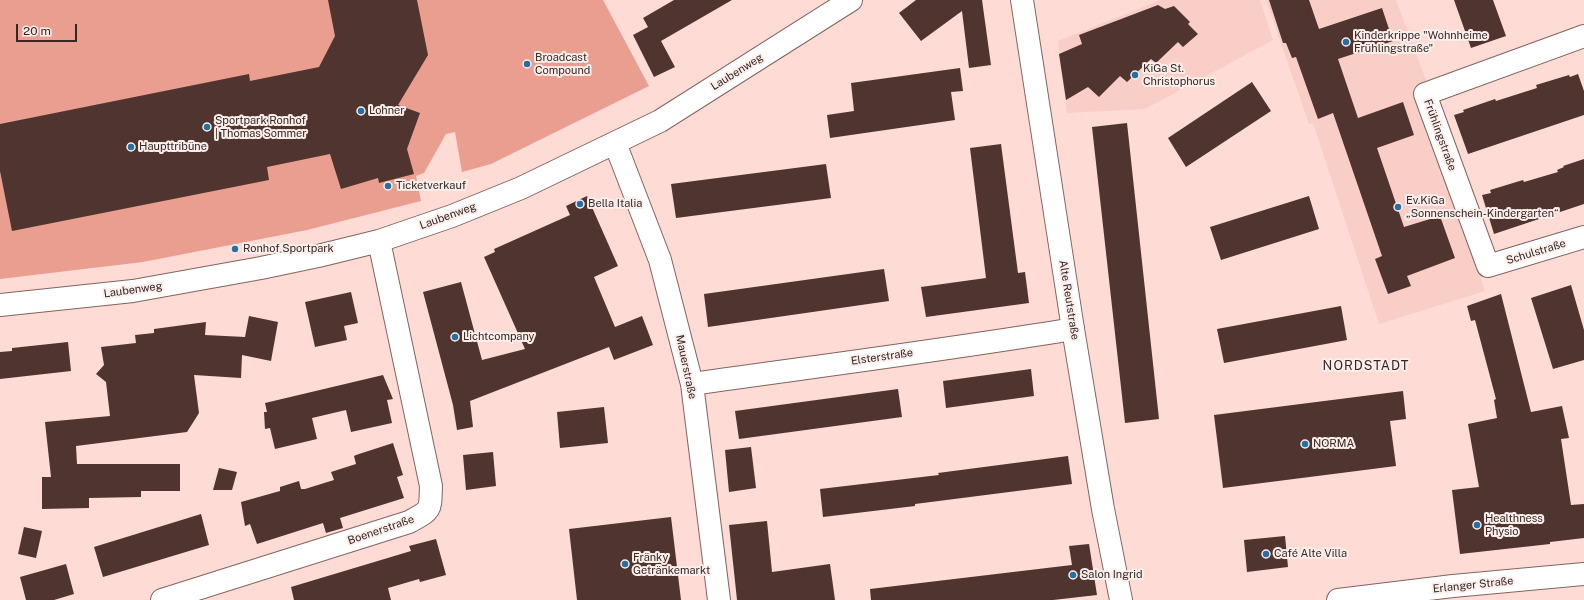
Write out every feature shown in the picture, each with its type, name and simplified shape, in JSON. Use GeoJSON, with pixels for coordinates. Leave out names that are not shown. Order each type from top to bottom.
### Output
{"type":"FeatureCollection","features":[{"type":"Feature","properties":{"kind":"street","name":"Laubenweg"},"geometry":{"type":"LineString","coordinates":[[0,305],[133,291],[227,274],[318,256],[379,240],[452,216],[522,188],[660,121],[851,0]]}},
{"type":"Feature","properties":{"kind":"street","name":"Alte Reutstraße"},"geometry":{"type":"LineString","coordinates":[[1022,0],[1073,329],[1103,509],[1121,600]]}},
{"type":"Feature","properties":{"kind":"street","name":"Frühlingstraße"},"geometry":{"type":"LineString","coordinates":[[1488,266],[1425,94],[1584,36]]}},
{"type":"Feature","properties":{"kind":"street","name":"Mauerstraße"},"geometry":{"type":"LineString","coordinates":[[615,143],[660,260],[692,384],[719,600]]}},
{"type":"Feature","properties":{"kind":"street","name":"Schulstraße"},"geometry":{"type":"LineString","coordinates":[[1488,266],[1584,237]]}},
{"type":"Feature","properties":{"kind":"street","name":"Boenerstraße"},"geometry":{"type":"LineString","coordinates":[[162,600],[409,522],[425,513],[430,507],[431,486],[379,240]]}},
{"type":"Feature","properties":{"kind":"street","name":"Elsterstraße"},"geometry":{"type":"LineString","coordinates":[[692,384],[973,345],[1073,329]]}},
{"type":"Feature","properties":{"kind":"street","name":"Erlanger Straße"},"geometry":{"type":"LineString","coordinates":[[1338,600],[1453,586],[1584,574]]}},
{"type":"Feature","properties":{"kind":"shaded area","name":"Sportpark Ronhof | Thomas Sommer"},"geometry":{"type":"Polygon","coordinates":[[[0,0],[603,0],[649,86],[491,164],[462,172],[455,132],[446,134],[424,173],[416,176],[421,201],[307,230],[143,262],[0,279],[0,0]]]}},
{"type":"Feature","properties":{"kind":"shaded area","name":"KiGa St. Christophorus"},"geometry":{"type":"Polygon","coordinates":[[[1161,0],[1260,0],[1273,40],[1145,109],[1067,113],[1058,41],[1161,0]]]}},
{"type":"Feature","properties":{"kind":"shaded area","name":"Ev.KiGa „Sonnenschein-Kindergarten“"},"geometry":{"type":"Polygon","coordinates":[[[1266,0],[1396,0],[1427,83],[1414,88],[1485,291],[1379,324],[1313,123],[1309,124],[1266,0]]]}},
{"type":"Feature","properties":{"kind":"building"},"geometry":{"type":"Polygon","coordinates":[[[328,0],[417,0],[428,55],[398,105],[420,113],[407,149],[414,174],[379,183],[378,178],[341,189],[330,154],[267,167],[269,180],[12,231],[0,171],[0,124],[249,74],[250,81],[319,67],[335,36],[328,0]]]}},
{"type":"Feature","properties":{"kind":"building"},"geometry":{"type":"Polygon","coordinates":[[[674,0],[732,0],[661,41],[675,67],[654,77],[633,35],[648,27],[643,18],[674,0]]]}},
{"type":"Feature","properties":{"kind":"building"},"geometry":{"type":"Polygon","coordinates":[[[916,0],[982,0],[991,65],[969,68],[962,11],[921,41],[899,13],[916,0]]]}},
{"type":"Feature","properties":{"kind":"building"},"geometry":{"type":"Polygon","coordinates":[[[1269,0],[1309,0],[1319,29],[1382,8],[1393,41],[1338,59],[1358,118],[1403,102],[1414,135],[1377,148],[1404,227],[1440,216],[1455,258],[1407,276],[1411,286],[1388,294],[1375,259],[1382,256],[1333,113],[1318,119],[1296,57],[1292,58],[1286,43],[1283,43],[1269,0]]]}},
{"type":"Feature","properties":{"kind":"building"},"geometry":{"type":"Polygon","coordinates":[[[1454,0],[1493,0],[1506,36],[1471,48],[1454,0]]]}},
{"type":"Feature","properties":{"kind":"building"},"geometry":{"type":"Polygon","coordinates":[[[1158,5],[1165,9],[1174,6],[1190,22],[1188,24],[1198,34],[1183,47],[1178,42],[1156,63],[1151,59],[1127,82],[1120,76],[1099,97],[1088,87],[1066,100],[1059,54],[1082,44],[1079,35],[1158,5]]]}},
{"type":"Feature","properties":{"kind":"building"},"geometry":{"type":"Polygon","coordinates":[[[960,68],[963,91],[951,92],[955,120],[830,138],[827,115],[854,111],[851,83],[960,68]]]}},
{"type":"Feature","properties":{"kind":"building"},"geometry":{"type":"Polygon","coordinates":[[[1578,74],[1584,91],[1584,115],[1468,154],[1454,115],[1464,112],[1463,110],[1495,99],[1496,101],[1537,88],[1536,85],[1569,75],[1570,77],[1578,74]]]}},
{"type":"Feature","properties":{"kind":"building"},"geometry":{"type":"Polygon","coordinates":[[[1252,82],[1271,111],[1186,167],[1168,138],[1252,82]]]}},
{"type":"Feature","properties":{"kind":"building"},"geometry":{"type":"Polygon","coordinates":[[[1127,123],[1159,419],[1125,423],[1092,127],[1127,123]]]}},
{"type":"Feature","properties":{"kind":"building"},"geometry":{"type":"Polygon","coordinates":[[[1001,144],[1018,273],[1025,272],[1029,303],[926,317],[921,287],[986,278],[970,148],[1001,144]]]}},
{"type":"Feature","properties":{"kind":"building"},"geometry":{"type":"Polygon","coordinates":[[[1584,159],[1584,204],[1494,234],[1482,195],[1491,193],[1490,190],[1523,180],[1524,182],[1558,172],[1557,170],[1564,167],[1563,166],[1584,159]]]}},
{"type":"Feature","properties":{"kind":"building"},"geometry":{"type":"Polygon","coordinates":[[[826,164],[831,198],[676,218],[671,184],[826,164]]]}},
{"type":"Feature","properties":{"kind":"building"},"geometry":{"type":"Polygon","coordinates":[[[587,196],[618,266],[594,277],[615,327],[642,316],[653,345],[614,360],[609,347],[470,401],[473,427],[457,430],[453,405],[423,292],[461,282],[482,360],[525,349],[484,257],[495,252],[494,249],[570,215],[566,206],[587,196]]]}},
{"type":"Feature","properties":{"kind":"building"},"geometry":{"type":"Polygon","coordinates":[[[1309,196],[1319,229],[1221,260],[1210,227],[1309,196]]]}},
{"type":"Feature","properties":{"kind":"building"},"geometry":{"type":"Polygon","coordinates":[[[884,269],[889,301],[708,327],[704,294],[884,269]]]}},
{"type":"Feature","properties":{"kind":"building"},"geometry":{"type":"Polygon","coordinates":[[[1571,285],[1584,330],[1584,360],[1553,369],[1531,298],[1571,285]]]}},
{"type":"Feature","properties":{"kind":"building"},"geometry":{"type":"Polygon","coordinates":[[[351,292],[358,323],[344,326],[347,340],[315,347],[305,302],[351,292]]]}},
{"type":"Feature","properties":{"kind":"building"},"geometry":{"type":"Polygon","coordinates":[[[1501,294],[1531,412],[1562,406],[1569,438],[1561,439],[1571,505],[1584,504],[1584,538],[1550,542],[1550,544],[1460,554],[1452,490],[1479,487],[1468,424],[1497,418],[1494,400],[1496,399],[1475,320],[1471,321],[1467,306],[1501,294]]]}},
{"type":"Feature","properties":{"kind":"building"},"geometry":{"type":"Polygon","coordinates":[[[1341,306],[1347,340],[1224,363],[1217,329],[1341,306]]]}},
{"type":"Feature","properties":{"kind":"building"},"geometry":{"type":"Polygon","coordinates":[[[249,316],[278,322],[271,361],[242,355],[241,378],[194,375],[199,413],[187,432],[76,446],[77,464],[180,464],[180,491],[141,491],[141,497],[89,498],[89,508],[42,509],[42,477],[51,477],[45,422],[110,416],[106,382],[96,374],[104,365],[101,347],[136,343],[135,335],[154,333],[154,329],[206,322],[205,335],[245,337],[249,316]]]}},
{"type":"Feature","properties":{"kind":"building"},"geometry":{"type":"Polygon","coordinates":[[[68,342],[71,371],[0,379],[0,352],[12,351],[12,348],[68,342]]]}},
{"type":"Feature","properties":{"kind":"building"},"geometry":{"type":"Polygon","coordinates":[[[1031,369],[1034,396],[946,408],[943,381],[1031,369]]]}},
{"type":"Feature","properties":{"kind":"building"},"geometry":{"type":"Polygon","coordinates":[[[383,375],[393,399],[387,400],[392,423],[351,432],[346,410],[312,418],[317,439],[275,449],[270,428],[265,429],[264,412],[267,412],[265,403],[383,375]]]}},
{"type":"Feature","properties":{"kind":"building"},"geometry":{"type":"Polygon","coordinates":[[[898,389],[902,417],[739,439],[735,411],[898,389]]]}},
{"type":"Feature","properties":{"kind":"building","name":"NORMA"},"geometry":{"type":"Polygon","coordinates":[[[1403,391],[1406,419],[1390,421],[1396,466],[1223,488],[1214,415],[1403,391]]]}},
{"type":"Feature","properties":{"kind":"building"},"geometry":{"type":"Polygon","coordinates":[[[604,407],[608,443],[560,448],[557,412],[604,407]]]}},
{"type":"Feature","properties":{"kind":"building"},"geometry":{"type":"Polygon","coordinates":[[[393,443],[403,475],[397,477],[404,498],[340,518],[343,528],[326,533],[323,523],[257,544],[250,524],[245,526],[241,502],[280,491],[280,487],[299,481],[301,489],[305,489],[334,480],[331,472],[356,464],[354,456],[393,443]]]}},
{"type":"Feature","properties":{"kind":"building"},"geometry":{"type":"Polygon","coordinates":[[[751,447],[756,488],[729,492],[725,450],[751,447]]]}},
{"type":"Feature","properties":{"kind":"building"},"geometry":{"type":"Polygon","coordinates":[[[493,452],[496,486],[466,490],[463,455],[493,452]]]}},
{"type":"Feature","properties":{"kind":"building"},"geometry":{"type":"Polygon","coordinates":[[[1068,456],[1072,484],[823,517],[820,489],[939,475],[938,473],[1068,456]]]}},
{"type":"Feature","properties":{"kind":"building"},"geometry":{"type":"Polygon","coordinates":[[[219,468],[237,472],[232,490],[213,490],[219,468]]]}},
{"type":"Feature","properties":{"kind":"building"},"geometry":{"type":"Polygon","coordinates":[[[201,514],[209,545],[103,577],[94,547],[201,514]]]}},
{"type":"Feature","properties":{"kind":"building","name":"Fränky Getränkemarkt"},"geometry":{"type":"Polygon","coordinates":[[[671,517],[681,600],[577,600],[569,529],[671,517]]]}},
{"type":"Feature","properties":{"kind":"building"},"geometry":{"type":"Polygon","coordinates":[[[767,521],[772,572],[830,564],[835,600],[737,600],[729,525],[767,521]]]}},
{"type":"Feature","properties":{"kind":"building"},"geometry":{"type":"Polygon","coordinates":[[[24,527],[42,531],[36,558],[18,554],[24,527]]]}},
{"type":"Feature","properties":{"kind":"building","name":"Café Alte Villa"},"geometry":{"type":"Polygon","coordinates":[[[1285,536],[1288,567],[1247,572],[1244,540],[1285,536]]]}},
{"type":"Feature","properties":{"kind":"building"},"geometry":{"type":"Polygon","coordinates":[[[436,539],[446,575],[420,582],[419,579],[388,588],[391,600],[294,600],[291,587],[411,551],[409,546],[436,539]]]}},
{"type":"Feature","properties":{"kind":"building"},"geometry":{"type":"Polygon","coordinates":[[[1089,544],[1097,595],[1053,600],[871,600],[870,589],[1072,565],[1069,546],[1089,544]]]}},
{"type":"Feature","properties":{"kind":"building"},"geometry":{"type":"Polygon","coordinates":[[[66,564],[74,594],[54,600],[26,600],[20,577],[66,564]]]}},
{"type":"Feature","properties":{"kind":"place","name":"Kinderkrippe \"Wohnheime Frühlingstraße\""},"geometry":{"type":"Point","coordinates":[1346,42]}},
{"type":"Feature","properties":{"kind":"place","name":"Broadcast Compound"},"geometry":{"type":"Point","coordinates":[527,64]}},
{"type":"Feature","properties":{"kind":"place","name":"KiGa St. Christophorus"},"geometry":{"type":"Point","coordinates":[1135,75]}},
{"type":"Feature","properties":{"kind":"place","name":"Lohner"},"geometry":{"type":"Point","coordinates":[361,111]}},
{"type":"Feature","properties":{"kind":"place","name":"Sportpark Ronhof | Thomas Sommer"},"geometry":{"type":"Point","coordinates":[207,127]}},
{"type":"Feature","properties":{"kind":"place","name":"Haupttribüne"},"geometry":{"type":"Point","coordinates":[131,147]}},
{"type":"Feature","properties":{"kind":"place","name":"Ticketverkauf"},"geometry":{"type":"Point","coordinates":[388,186]}},
{"type":"Feature","properties":{"kind":"place","name":"Bella Italia"},"geometry":{"type":"Point","coordinates":[580,204]}},
{"type":"Feature","properties":{"kind":"place","name":"Ev.KiGa „Sonnenschein-Kindergarten“"},"geometry":{"type":"Point","coordinates":[1398,207]}},
{"type":"Feature","properties":{"kind":"place","name":"Ronhof Sportpark"},"geometry":{"type":"Point","coordinates":[235,249]}},
{"type":"Feature","properties":{"kind":"place","name":"Lichtcompany"},"geometry":{"type":"Point","coordinates":[455,337]}},
{"type":"Feature","properties":{"kind":"place","name":"NORMA"},"geometry":{"type":"Point","coordinates":[1305,444]}},
{"type":"Feature","properties":{"kind":"place","name":"Healthness Physio"},"geometry":{"type":"Point","coordinates":[1477,525]}},
{"type":"Feature","properties":{"kind":"place","name":"Café Alte Villa"},"geometry":{"type":"Point","coordinates":[1266,554]}},
{"type":"Feature","properties":{"kind":"place","name":"Fränky Getränkemarkt"},"geometry":{"type":"Point","coordinates":[625,564]}},
{"type":"Feature","properties":{"kind":"place","name":"Salon Ingrid"},"geometry":{"type":"Point","coordinates":[1073,575]}},
{"type":"Feature","properties":{"kind":"district","name":"NORDSTADT"},"geometry":{"type":"Point","coordinates":[1366,366]}}]}
